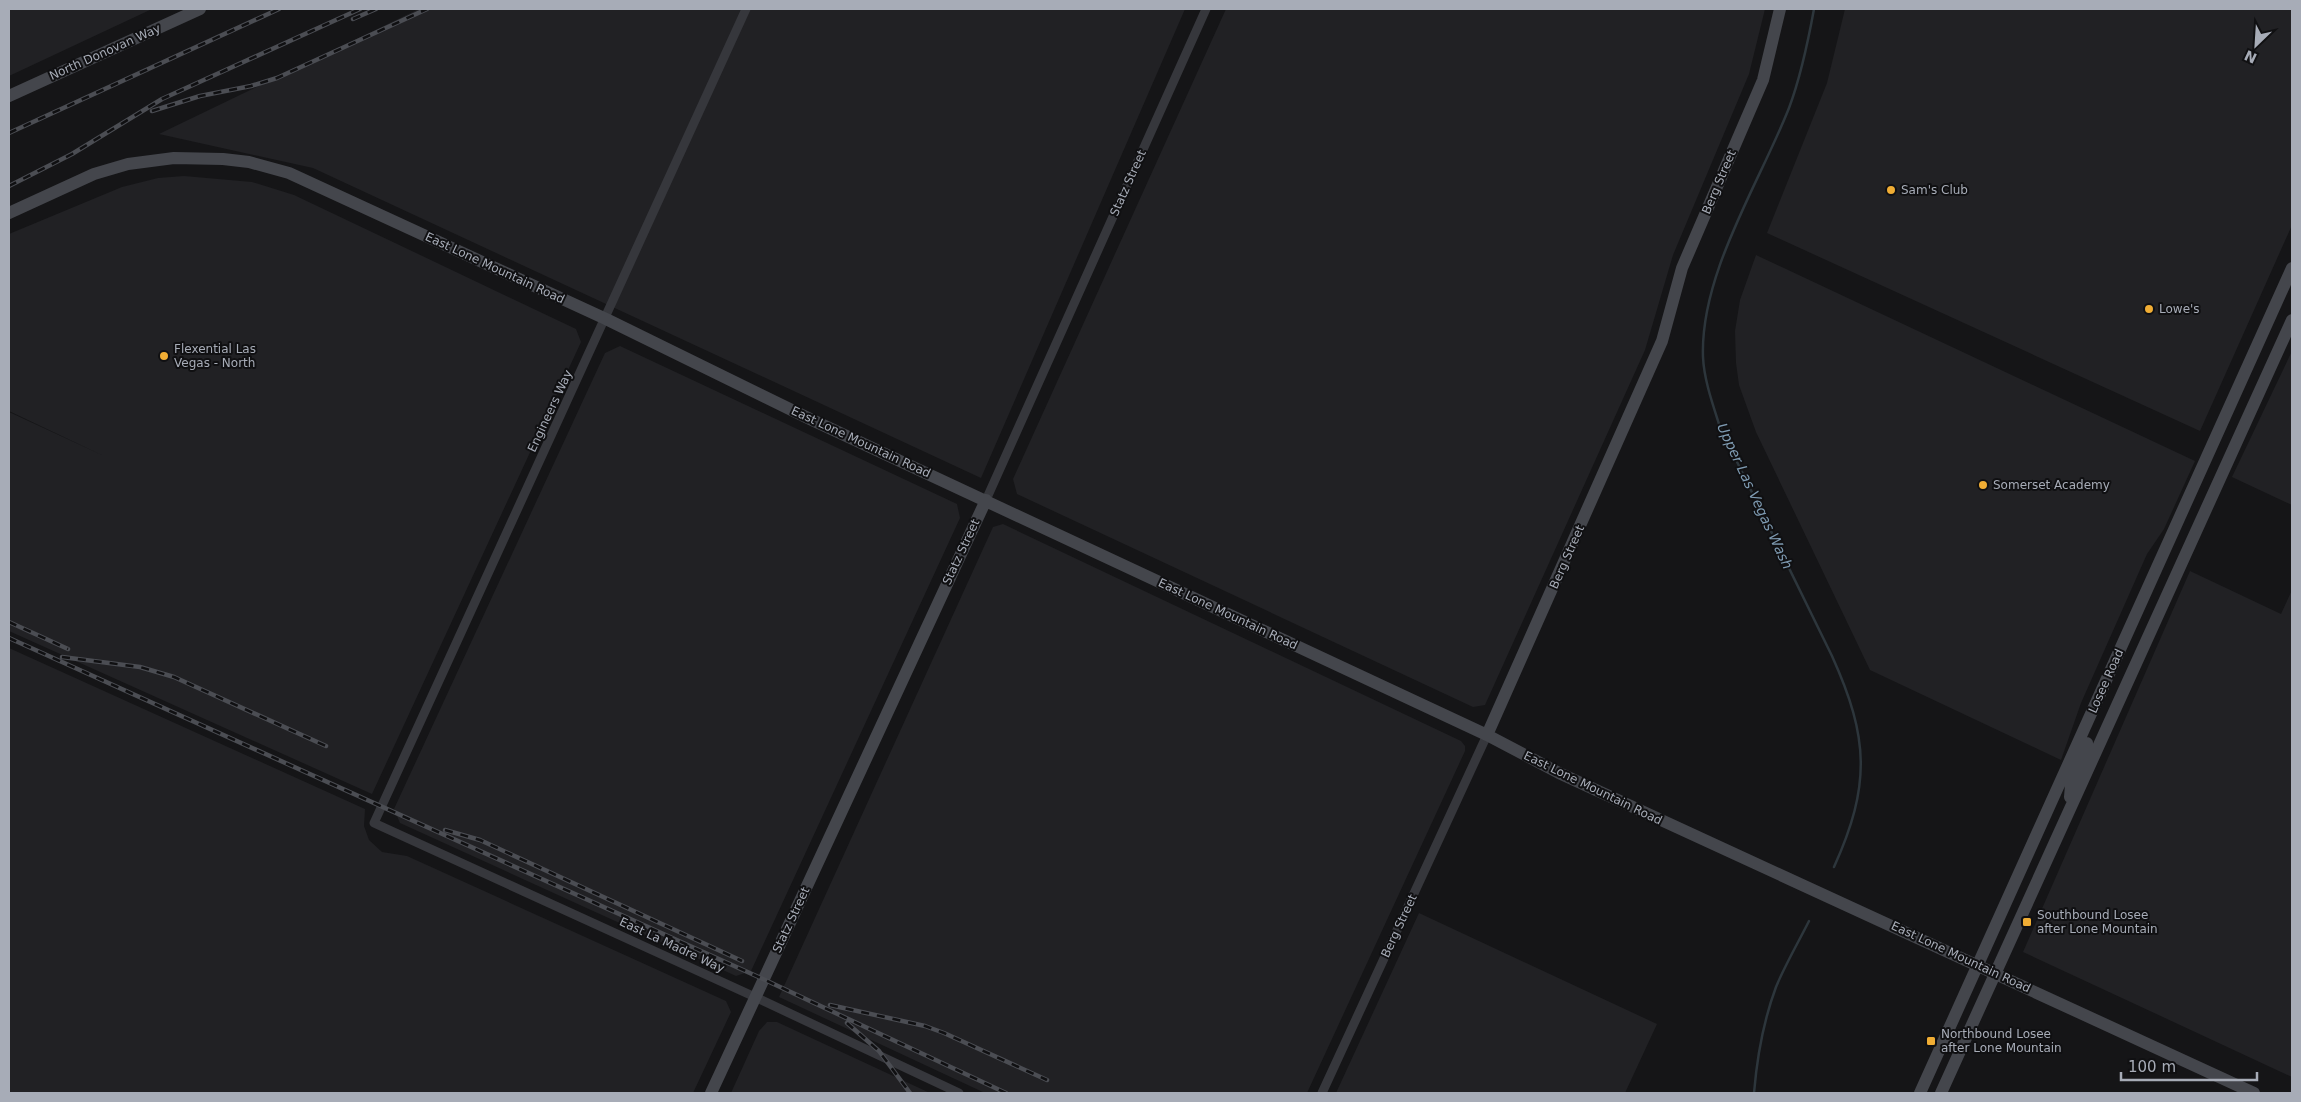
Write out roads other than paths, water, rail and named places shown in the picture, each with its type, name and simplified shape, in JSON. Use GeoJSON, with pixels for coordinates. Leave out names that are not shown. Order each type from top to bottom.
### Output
{"type":"FeatureCollection","features":[{"type":"Feature","properties":{"kind":"street","name":"North Donovan Way"},"geometry":{"type":"LineString","coordinates":[[9,96],[200,9]]}},
{"type":"Feature","properties":{"kind":"street","name":"Engineers Way"},"geometry":{"type":"LineString","coordinates":[[374,823],[606,319],[746,9]]}},
{"type":"Feature","properties":{"kind":"street","name":"Statz Street"},"geometry":{"type":"LineString","coordinates":[[711,1093],[986,500],[1206,9]]}},
{"type":"Feature","properties":{"kind":"street","name":"Berg Street"},"geometry":{"type":"LineString","coordinates":[[1322,1093],[1487,735],[1662,341],[1682,268],[1763,80],[1780,9]]}},
{"type":"Feature","properties":{"kind":"street","name":"East Lone Mountain Road"},"geometry":{"type":"LineString","coordinates":[[9,213],[94,174],[128,164],[174,158],[195,157],[249,162],[306,180],[606,319],[810,419],[1487,735],[1559,773],[2254,1093]]}},
{"type":"Feature","properties":{"kind":"street","name":"Losee Road"},"geometry":{"type":"LineString","coordinates":[[1920,1093],[1979,966],[2292,268]]}},
{"type":"Feature","properties":{"kind":"street","name":"Losee Road"},"geometry":{"type":"LineString","coordinates":[[1941,1093],[2292,320]]}},
{"type":"Feature","properties":{"kind":"street"},"geometry":{"type":"LineString","coordinates":[[2103,735],[2099,719],[2115,682],[2116,660]]}},
{"type":"Feature","properties":{"kind":"street"},"geometry":{"type":"LineString","coordinates":[[2070,807],[2071,785],[2086,747],[2088,723]]}},
{"type":"Feature","properties":{"kind":"street","name":"East La Madre Way"},"geometry":{"type":"LineString","coordinates":[[374,823],[755,997],[958,1093]]}},
{"type":"Feature","properties":{"kind":"waterway","name":"Upper Las Vegas Wash"},"geometry":{"type":"LineString","coordinates":[[1814,9],[1804,59],[1789,108],[1721,262],[1711,294],[1705,326],[1703,357],[1707,383],[1720,427],[1832,656],[1853,712],[1859,737],[1861,762],[1859,786],[1846,838],[1834,867]]}},
{"type":"Feature","properties":{"kind":"waterway","name":"Upper Las Vegas Wash"},"geometry":{"type":"LineString","coordinates":[[1754,1093],[1761,1040],[1771,1000],[1783,970],[1809,921]]}},
{"type":"Feature","properties":{"kind":"railway"},"geometry":{"type":"LineString","coordinates":[[9,133],[279,9]]}},
{"type":"Feature","properties":{"kind":"railway"},"geometry":{"type":"LineString","coordinates":[[9,186],[72,154],[162,99],[360,9]]}},
{"type":"Feature","properties":{"kind":"railway"},"geometry":{"type":"LineString","coordinates":[[353,19],[376,9]]}},
{"type":"Feature","properties":{"kind":"railway"},"geometry":{"type":"LineString","coordinates":[[152,111],[200,96],[251,86],[277,78],[427,9]]}},
{"type":"Feature","properties":{"kind":"railway"},"geometry":{"type":"LineString","coordinates":[[9,622],[68,649]]}},
{"type":"Feature","properties":{"kind":"railway"},"geometry":{"type":"LineString","coordinates":[[9,638],[763,979],[1006,1093]]}},
{"type":"Feature","properties":{"kind":"railway"},"geometry":{"type":"LineString","coordinates":[[62,657],[140,667],[174,677],[326,746]]}},
{"type":"Feature","properties":{"kind":"railway"},"geometry":{"type":"LineString","coordinates":[[445,830],[480,840],[742,961]]}},
{"type":"Feature","properties":{"kind":"railway"},"geometry":{"type":"LineString","coordinates":[[830,1005],[925,1026],[1047,1080]]}},
{"type":"Feature","properties":{"kind":"railway"},"geometry":{"type":"LineString","coordinates":[[847,1023],[879,1051],[910,1093]]}},
{"type":"Feature","properties":{"kind":"place","name":"Sam's Club"},"geometry":{"type":"Point","coordinates":[1891,190]}},
{"type":"Feature","properties":{"kind":"place","name":"Lowe's"},"geometry":{"type":"Point","coordinates":[2149,309]}},
{"type":"Feature","properties":{"kind":"place","name":"Flexential Las Vegas - North"},"geometry":{"type":"Point","coordinates":[164,356]}},
{"type":"Feature","properties":{"kind":"place","name":"Somerset Academy"},"geometry":{"type":"Point","coordinates":[1983,485]}},
{"type":"Feature","properties":{"kind":"place","name":"Southbound Losee after Lone Mountain"},"geometry":{"type":"Point","coordinates":[2027,922]}},
{"type":"Feature","properties":{"kind":"place","name":"Northbound Losee after Lone Mountain"},"geometry":{"type":"Point","coordinates":[1931,1041]}}]}
